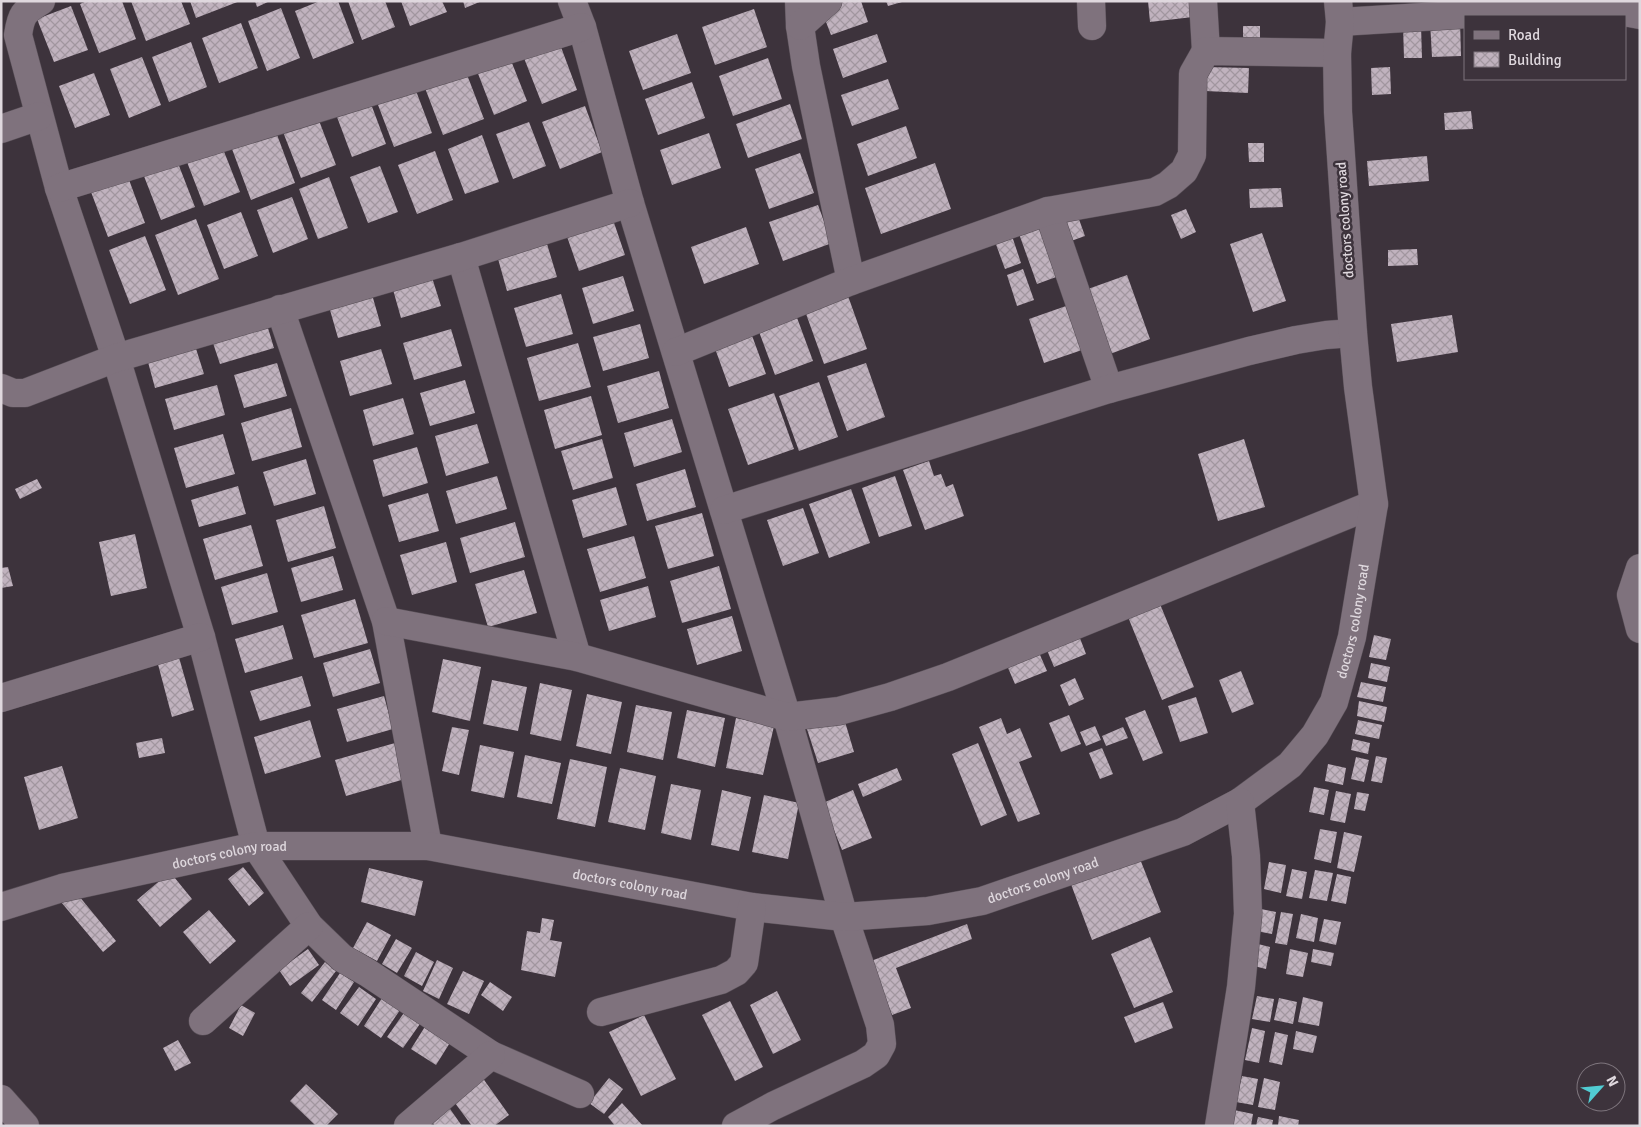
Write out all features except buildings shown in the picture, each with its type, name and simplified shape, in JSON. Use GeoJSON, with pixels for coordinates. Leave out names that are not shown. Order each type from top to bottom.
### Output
{"type":"FeatureCollection","features":[{"type":"Feature","properties":{"kind":"street"},"geometry":{"type":"LineString","coordinates":[[41,1],[20,18],[18,35],[59,188],[116,358],[201,637],[256,846],[308,926],[342,958],[368,973],[491,1056],[580,1094]]}},
{"type":"Feature","properties":{"kind":"street"},"geometry":{"type":"LineString","coordinates":[[572,1],[582,27],[630,203],[787,717],[844,917],[880,1025],[882,1044],[876,1055],[863,1064],[773,1106],[736,1126]]}},
{"type":"Feature","properties":{"kind":"street"},"geometry":{"type":"LineString","coordinates":[[828,1],[799,13],[806,66],[851,281]]}},
{"type":"Feature","properties":{"kind":"street"},"geometry":{"type":"LineString","coordinates":[[676,352],[851,281],[1048,211],[1155,192],[1168,185],[1184,171],[1192,155],[1193,74],[1206,51],[1203,1]]}},
{"type":"Feature","properties":{"kind":"street"},"geometry":{"type":"LineString","coordinates":[[1339,12],[1581,2],[1640,15]]}},
{"type":"Feature","properties":{"kind":"street","name":"doctors colony road"},"geometry":{"type":"LineString","coordinates":[[1,907],[62,888],[256,846],[428,846],[752,907],[844,917],[928,911],[982,901],[1183,832],[1240,802],[1290,765],[1315,735],[1334,702],[1352,637],[1374,504],[1358,387],[1353,333],[1338,112],[1337,53],[1339,12]]}},
{"type":"Feature","properties":{"kind":"street"},"geometry":{"type":"LineString","coordinates":[[59,188],[582,27]]}},
{"type":"Feature","properties":{"kind":"street"},"geometry":{"type":"LineString","coordinates":[[1206,51],[1337,53]]}},
{"type":"Feature","properties":{"kind":"street"},"geometry":{"type":"LineString","coordinates":[[1,129],[40,116]]}},
{"type":"Feature","properties":{"kind":"street"},"geometry":{"type":"LineString","coordinates":[[1,388],[13,393],[24,393],[116,358],[461,257],[630,203]]}},
{"type":"Feature","properties":{"kind":"street"},"geometry":{"type":"LineString","coordinates":[[1048,211],[1109,389]]}},
{"type":"Feature","properties":{"kind":"street"},"geometry":{"type":"LineString","coordinates":[[461,257],[577,657]]}},
{"type":"Feature","properties":{"kind":"street"},"geometry":{"type":"LineString","coordinates":[[280,309],[386,622],[428,846]]}},
{"type":"Feature","properties":{"kind":"street"},"geometry":{"type":"LineString","coordinates":[[724,510],[1109,389],[1287,342],[1326,335],[1353,333]]}},
{"type":"Feature","properties":{"kind":"street"},"geometry":{"type":"LineString","coordinates":[[386,622],[577,657],[787,717],[839,712],[948,677],[1374,504]]}},
{"type":"Feature","properties":{"kind":"street"},"geometry":{"type":"LineString","coordinates":[[1640,568],[1631,595],[1640,629]]}},
{"type":"Feature","properties":{"kind":"street"},"geometry":{"type":"LineString","coordinates":[[1,698],[201,637]]}},
{"type":"Feature","properties":{"kind":"street"},"geometry":{"type":"LineString","coordinates":[[1219,1126],[1241,987],[1248,914],[1246,856],[1240,802]]}},
{"type":"Feature","properties":{"kind":"street"},"geometry":{"type":"LineString","coordinates":[[601,1012],[720,980],[736,972],[744,963],[752,907]]}},
{"type":"Feature","properties":{"kind":"street"},"geometry":{"type":"LineString","coordinates":[[202,1021],[308,926]]}},
{"type":"Feature","properties":{"kind":"street"},"geometry":{"type":"LineString","coordinates":[[408,1126],[491,1056]]}},
{"type":"Feature","properties":{"kind":"street"},"geometry":{"type":"LineString","coordinates":[[1,1099],[25,1126]]}}]}
